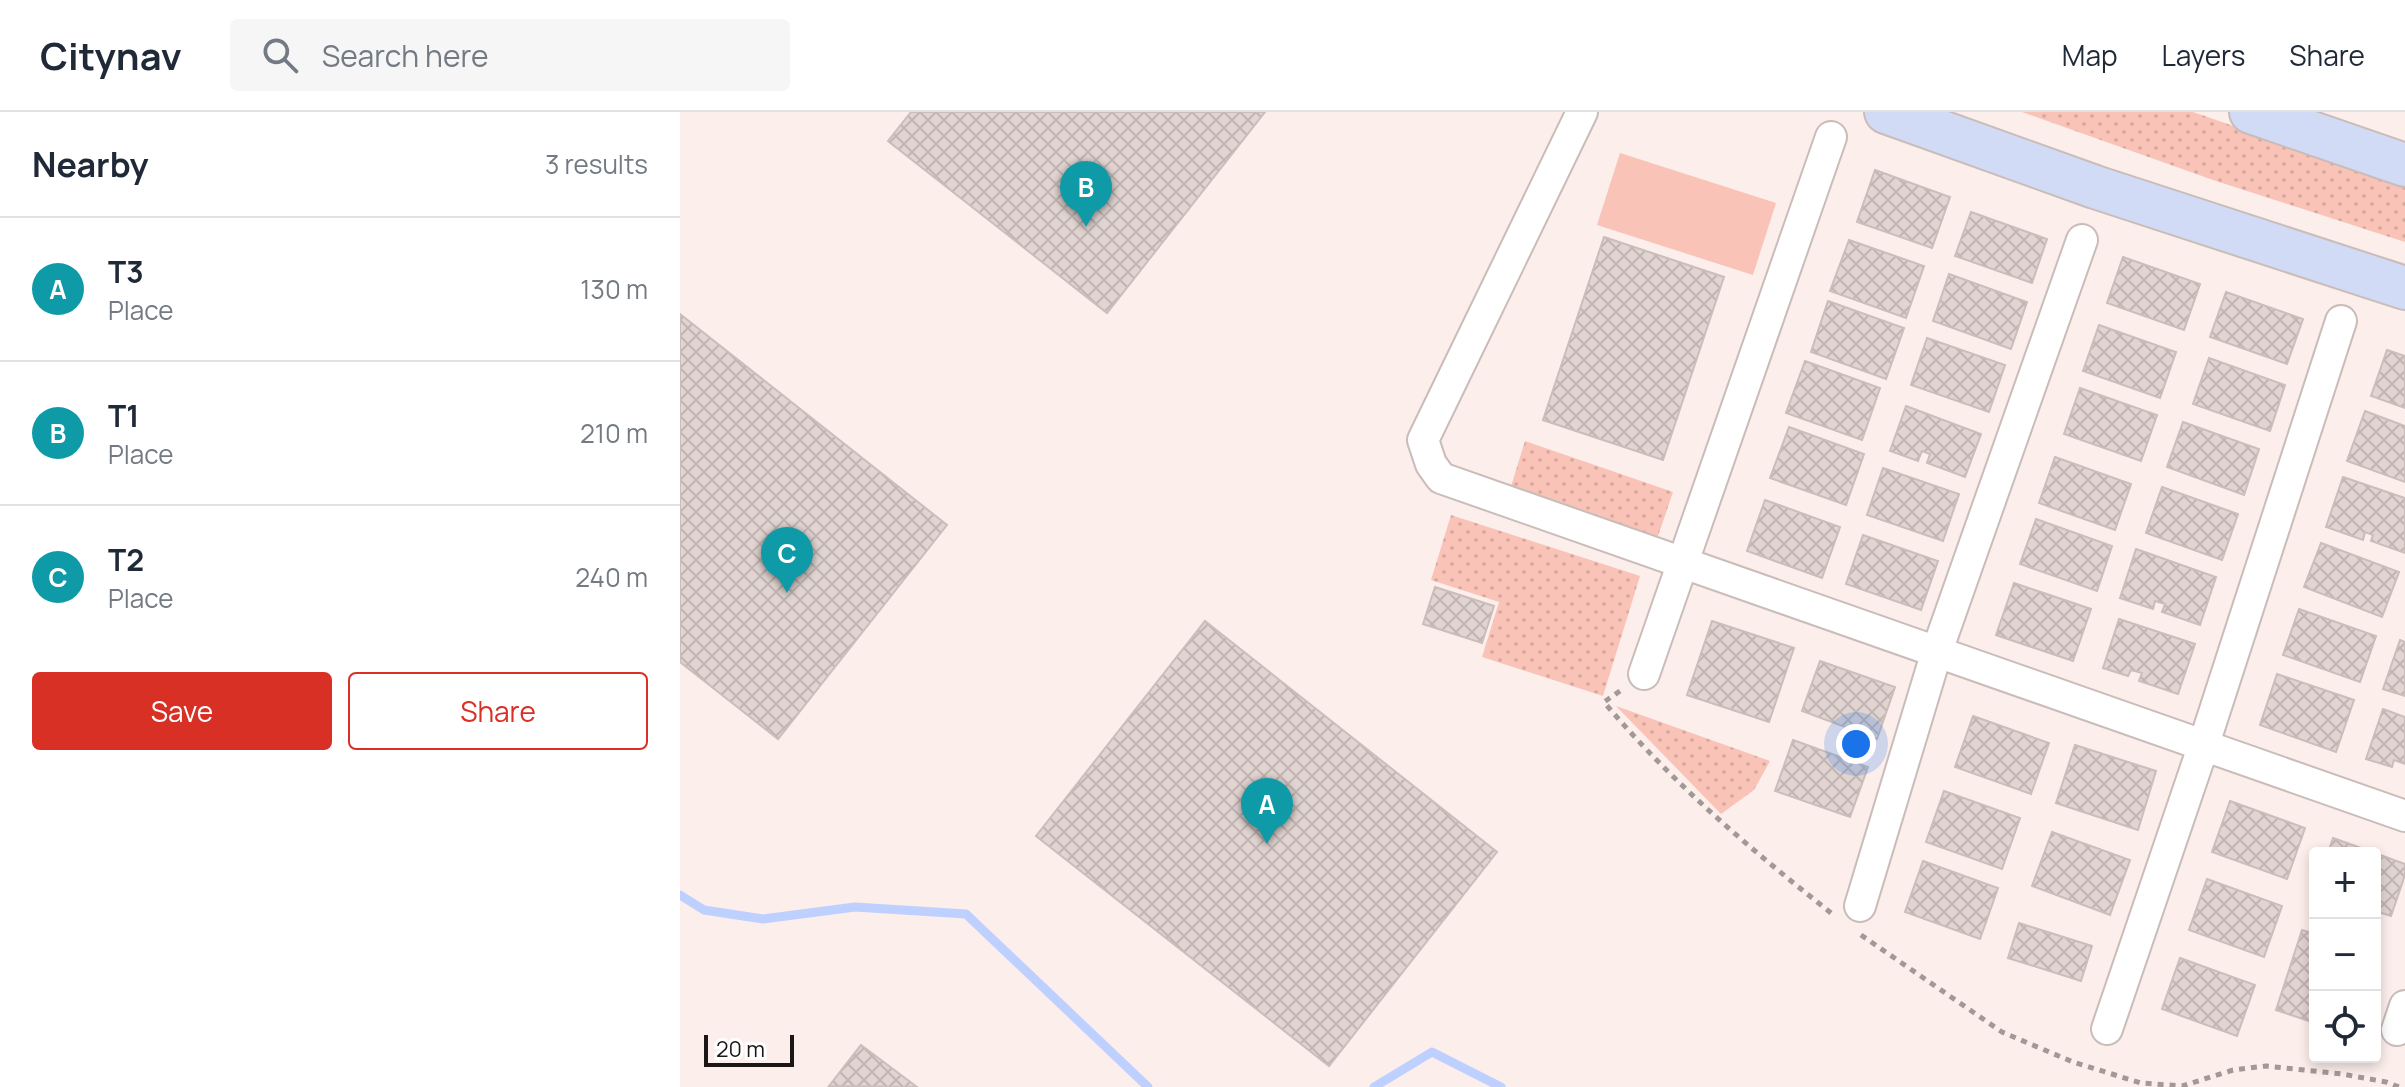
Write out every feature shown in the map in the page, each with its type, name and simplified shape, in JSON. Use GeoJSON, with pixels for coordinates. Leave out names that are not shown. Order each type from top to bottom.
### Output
{"type":"FeatureCollection","features":[{"type":"Feature","properties":{"kind":"main road"},"geometry":{"type":"LineString","coordinates":[[1886,112],[2095,187],[2405,288]]}},
{"type":"Feature","properties":{"kind":"main road"},"geometry":{"type":"LineString","coordinates":[[2251,112],[2405,165]]}},
{"type":"Feature","properties":{"kind":"street"},"geometry":{"type":"LineString","coordinates":[[1582,112],[1423,440],[1431,464],[1441,478],[2405,816]]}},
{"type":"Feature","properties":{"kind":"street"},"geometry":{"type":"LineString","coordinates":[[1644,674],[1831,137]]}},
{"type":"Feature","properties":{"kind":"street"},"geometry":{"type":"LineString","coordinates":[[1850,918],[1937,651],[2082,240]]}},
{"type":"Feature","properties":{"kind":"street"},"geometry":{"type":"LineString","coordinates":[[2107,1029],[2203,747],[2341,321]]}},
{"type":"Feature","properties":{"kind":"path"},"geometry":{"type":"LineString","coordinates":[[1644,674],[1604,702],[1699,803],[1749,848],[1850,918],[2002,1032],[2073,1062],[2141,1083],[2182,1086],[2233,1070],[2266,1066],[2342,1074],[2399,1087]]}},
{"type":"Feature","properties":{"kind":"shaded area"},"geometry":{"type":"Polygon","coordinates":[[[2022,112],[2193,112],[2405,185],[2405,242],[2213,180],[2022,112]]]}},
{"type":"Feature","properties":{"kind":"shaded area"},"geometry":{"type":"Polygon","coordinates":[[[1620,153],[1776,203],[1753,275],[1597,225],[1620,153]]]}},
{"type":"Feature","properties":{"kind":"shaded area"},"geometry":{"type":"Polygon","coordinates":[[[1525,441],[1673,492],[1656,542],[1509,493],[1525,441]]]}},
{"type":"Feature","properties":{"kind":"shaded area"},"geometry":{"type":"Polygon","coordinates":[[[1451,515],[1640,576],[1603,696],[1482,657],[1499,602],[1431,580],[1451,515]]]}},
{"type":"Feature","properties":{"kind":"shaded area"},"geometry":{"type":"Polygon","coordinates":[[[1616,706],[1770,761],[1754,790],[1721,814],[1616,706]]]}},
{"type":"Feature","properties":{"kind":"building"},"geometry":{"type":"Polygon","coordinates":[[[911,112],[1265,112],[1107,313],[888,141],[911,112]]]}},
{"type":"Feature","properties":{"kind":"building"},"geometry":{"type":"Polygon","coordinates":[[[1875,170],[1950,197],[1932,248],[1857,222],[1875,170]]]}},
{"type":"Feature","properties":{"kind":"building"},"geometry":{"type":"Polygon","coordinates":[[[1971,212],[2047,239],[2032,283],[1955,256],[1971,212]]]}},
{"type":"Feature","properties":{"kind":"building"},"geometry":{"type":"Polygon","coordinates":[[[1604,237],[1724,277],[1663,460],[1543,420],[1604,237]]]}},
{"type":"Feature","properties":{"kind":"building"},"geometry":{"type":"Polygon","coordinates":[[[1849,240],[1924,266],[1906,318],[1830,291],[1849,240]]]}},
{"type":"Feature","properties":{"kind":"building"},"geometry":{"type":"Polygon","coordinates":[[[2123,257],[2200,284],[2184,330],[2107,303],[2123,257]]]}},
{"type":"Feature","properties":{"kind":"building"},"geometry":{"type":"Polygon","coordinates":[[[1949,274],[2027,302],[2011,349],[1933,321],[1949,274]]]}},
{"type":"Feature","properties":{"kind":"building"},"geometry":{"type":"Polygon","coordinates":[[[2226,292],[2303,319],[2287,364],[2210,337],[2226,292]]]}},
{"type":"Feature","properties":{"kind":"building"},"geometry":{"type":"Polygon","coordinates":[[[1828,301],[1904,328],[1886,379],[1811,352],[1828,301]]]}},
{"type":"Feature","properties":{"kind":"building"},"geometry":{"type":"Polygon","coordinates":[[[680,314],[947,525],[778,739],[680,662],[680,314]]]}},
{"type":"Feature","properties":{"kind":"building"},"geometry":{"type":"Polygon","coordinates":[[[2099,325],[2176,352],[2160,398],[2083,371],[2099,325]]]}},
{"type":"Feature","properties":{"kind":"building"},"geometry":{"type":"Polygon","coordinates":[[[1927,338],[2005,365],[1989,412],[1911,385],[1927,338]]]}},
{"type":"Feature","properties":{"kind":"building"},"geometry":{"type":"Polygon","coordinates":[[[2387,350],[2405,356],[2405,408],[2371,396],[2387,350]]]}},
{"type":"Feature","properties":{"kind":"building"},"geometry":{"type":"Polygon","coordinates":[[[2209,358],[2285,385],[2270,431],[2193,404],[2209,358]]]}},
{"type":"Feature","properties":{"kind":"building"},"geometry":{"type":"Polygon","coordinates":[[[1805,361],[1880,388],[1862,440],[1786,413],[1805,361]]]}},
{"type":"Feature","properties":{"kind":"building"},"geometry":{"type":"Polygon","coordinates":[[[2080,388],[2157,415],[2141,461],[2064,434],[2080,388]]]}},
{"type":"Feature","properties":{"kind":"building"},"geometry":{"type":"Polygon","coordinates":[[[1906,406],[1981,434],[1965,477],[1927,463],[1930,454],[1922,451],[1918,461],[1890,451],[1906,406]]]}},
{"type":"Feature","properties":{"kind":"building"},"geometry":{"type":"Polygon","coordinates":[[[2365,411],[2405,426],[2405,482],[2347,461],[2365,411]]]}},
{"type":"Feature","properties":{"kind":"building"},"geometry":{"type":"Polygon","coordinates":[[[2183,422],[2259,449],[2244,495],[2167,467],[2183,422]]]}},
{"type":"Feature","properties":{"kind":"building"},"geometry":{"type":"Polygon","coordinates":[[[1789,427],[1864,454],[1846,505],[1770,478],[1789,427]]]}},
{"type":"Feature","properties":{"kind":"building"},"geometry":{"type":"Polygon","coordinates":[[[2055,457],[2131,484],[2115,530],[2039,503],[2055,457]]]}},
{"type":"Feature","properties":{"kind":"building"},"geometry":{"type":"Polygon","coordinates":[[[1883,468],[1959,494],[1943,541],[1867,515],[1883,468]]]}},
{"type":"Feature","properties":{"kind":"building"},"geometry":{"type":"Polygon","coordinates":[[[2343,477],[2405,498],[2405,553],[2371,541],[2373,535],[2365,532],[2363,540],[2326,527],[2343,477]]]}},
{"type":"Feature","properties":{"kind":"building"},"geometry":{"type":"Polygon","coordinates":[[[2162,487],[2238,514],[2222,560],[2146,533],[2162,487]]]}},
{"type":"Feature","properties":{"kind":"building"},"geometry":{"type":"Polygon","coordinates":[[[1765,500],[1840,527],[1822,578],[1747,551],[1765,500]]]}},
{"type":"Feature","properties":{"kind":"building"},"geometry":{"type":"Polygon","coordinates":[[[2036,519],[2112,546],[2097,591],[2020,564],[2036,519]]]}},
{"type":"Feature","properties":{"kind":"building"},"geometry":{"type":"Polygon","coordinates":[[[1863,535],[1938,561],[1921,610],[1846,584],[1863,535]]]}},
{"type":"Feature","properties":{"kind":"building"},"geometry":{"type":"Polygon","coordinates":[[[2321,543],[2399,572],[2382,617],[2304,587],[2321,543]]]}},
{"type":"Feature","properties":{"kind":"building"},"geometry":{"type":"Polygon","coordinates":[[[2136,549],[2216,577],[2200,625],[2162,612],[2165,604],[2155,601],[2153,609],[2120,598],[2136,549]]]}},
{"type":"Feature","properties":{"kind":"building"},"geometry":{"type":"Polygon","coordinates":[[[2014,583],[2091,609],[2073,661],[1996,635],[2014,583]]]}},
{"type":"Feature","properties":{"kind":"building"},"geometry":{"type":"Polygon","coordinates":[[[1435,587],[1494,606],[1482,643],[1423,624],[1435,587]]]}},
{"type":"Feature","properties":{"kind":"building"},"geometry":{"type":"Polygon","coordinates":[[[2299,609],[2376,636],[2360,682],[2283,655],[2299,609]]]}},
{"type":"Feature","properties":{"kind":"building"},"geometry":{"type":"Polygon","coordinates":[[[2119,619],[2195,644],[2178,694],[2139,681],[2142,673],[2131,670],[2128,676],[2103,668],[2119,619]]]}},
{"type":"Feature","properties":{"kind":"building"},"geometry":{"type":"Polygon","coordinates":[[[1205,621],[1497,852],[1329,1066],[1036,836],[1205,621]]]}},
{"type":"Feature","properties":{"kind":"building"},"geometry":{"type":"Polygon","coordinates":[[[1712,621],[1794,648],[1769,722],[1687,695],[1712,621]]]}},
{"type":"Feature","properties":{"kind":"building"},"geometry":{"type":"Polygon","coordinates":[[[2400,640],[2405,642],[2405,696],[2383,689],[2400,640]]]}},
{"type":"Feature","properties":{"kind":"building"},"geometry":{"type":"Polygon","coordinates":[[[1820,661],[1895,687],[1877,739],[1802,711],[1820,661]]]}},
{"type":"Feature","properties":{"kind":"building"},"geometry":{"type":"Polygon","coordinates":[[[2277,674],[2354,700],[2336,752],[2260,725],[2277,674]]]}},
{"type":"Feature","properties":{"kind":"building"},"geometry":{"type":"Polygon","coordinates":[[[2383,709],[2405,717],[2405,764],[2394,760],[2392,767],[2366,759],[2383,709]]]}},
{"type":"Feature","properties":{"kind":"building"},"geometry":{"type":"Polygon","coordinates":[[[1973,716],[2049,743],[2031,794],[1955,767],[1973,716]]]}},
{"type":"Feature","properties":{"kind":"building"},"geometry":{"type":"Polygon","coordinates":[[[1793,740],[1868,767],[1850,817],[1775,791],[1793,740]]]}},
{"type":"Feature","properties":{"kind":"building"},"geometry":{"type":"Polygon","coordinates":[[[2075,745],[2156,771],[2138,830],[2056,803],[2075,745]]]}},
{"type":"Feature","properties":{"kind":"building"},"geometry":{"type":"Polygon","coordinates":[[[1944,791],[2020,818],[2002,869],[1926,842],[1944,791]]]}},
{"type":"Feature","properties":{"kind":"building"},"geometry":{"type":"Polygon","coordinates":[[[2230,801],[2305,828],[2287,879],[2212,852],[2230,801]]]}},
{"type":"Feature","properties":{"kind":"building"},"geometry":{"type":"Polygon","coordinates":[[[2052,832],[2130,860],[2110,915],[2032,886],[2052,832]]]}},
{"type":"Feature","properties":{"kind":"building"},"geometry":{"type":"Polygon","coordinates":[[[2333,838],[2358,847],[2330,847],[2333,838]]]}},
{"type":"Feature","properties":{"kind":"building"},"geometry":{"type":"Polygon","coordinates":[[[2381,855],[2405,864],[2405,875],[2391,916],[2381,913],[2381,855]]]}},
{"type":"Feature","properties":{"kind":"building"},"geometry":{"type":"Polygon","coordinates":[[[1923,861],[1998,888],[1980,939],[1905,912],[1923,861]]]}},
{"type":"Feature","properties":{"kind":"building"},"geometry":{"type":"Polygon","coordinates":[[[2207,879],[2282,906],[2264,957],[2189,930],[2207,879]]]}},
{"type":"Feature","properties":{"kind":"building"},"geometry":{"type":"Polygon","coordinates":[[[2019,923],[2092,946],[2081,981],[2008,958],[2019,923]]]}},
{"type":"Feature","properties":{"kind":"building"},"geometry":{"type":"Polygon","coordinates":[[[2302,930],[2309,932],[2309,1021],[2276,1010],[2302,930]]]}},
{"type":"Feature","properties":{"kind":"building"},"geometry":{"type":"Polygon","coordinates":[[[2180,958],[2255,985],[2237,1036],[2162,1009],[2180,958]]]}},
{"type":"Feature","properties":{"kind":"building"},"geometry":{"type":"Polygon","coordinates":[[[861,1045],[917,1087],[829,1086],[861,1045]]]}},
{"type":"Feature","properties":{"kind":"waterway"},"geometry":{"type":"LineString","coordinates":[[680,895],[704,910],[763,919],[855,907],[966,914],[1148,1087]]}},
{"type":"Feature","properties":{"kind":"waterway"},"geometry":{"type":"LineString","coordinates":[[1374,1087],[1432,1052],[1501,1087]]}},
{"type":"Feature","properties":{"kind":"place","name":"T1"},"geometry":{"type":"Point","coordinates":[1086,227]}},
{"type":"Feature","properties":{"kind":"place","name":"T2"},"geometry":{"type":"Point","coordinates":[787,593]}},
{"type":"Feature","properties":{"kind":"place","name":"T3"},"geometry":{"type":"Point","coordinates":[1267,844]}}]}
